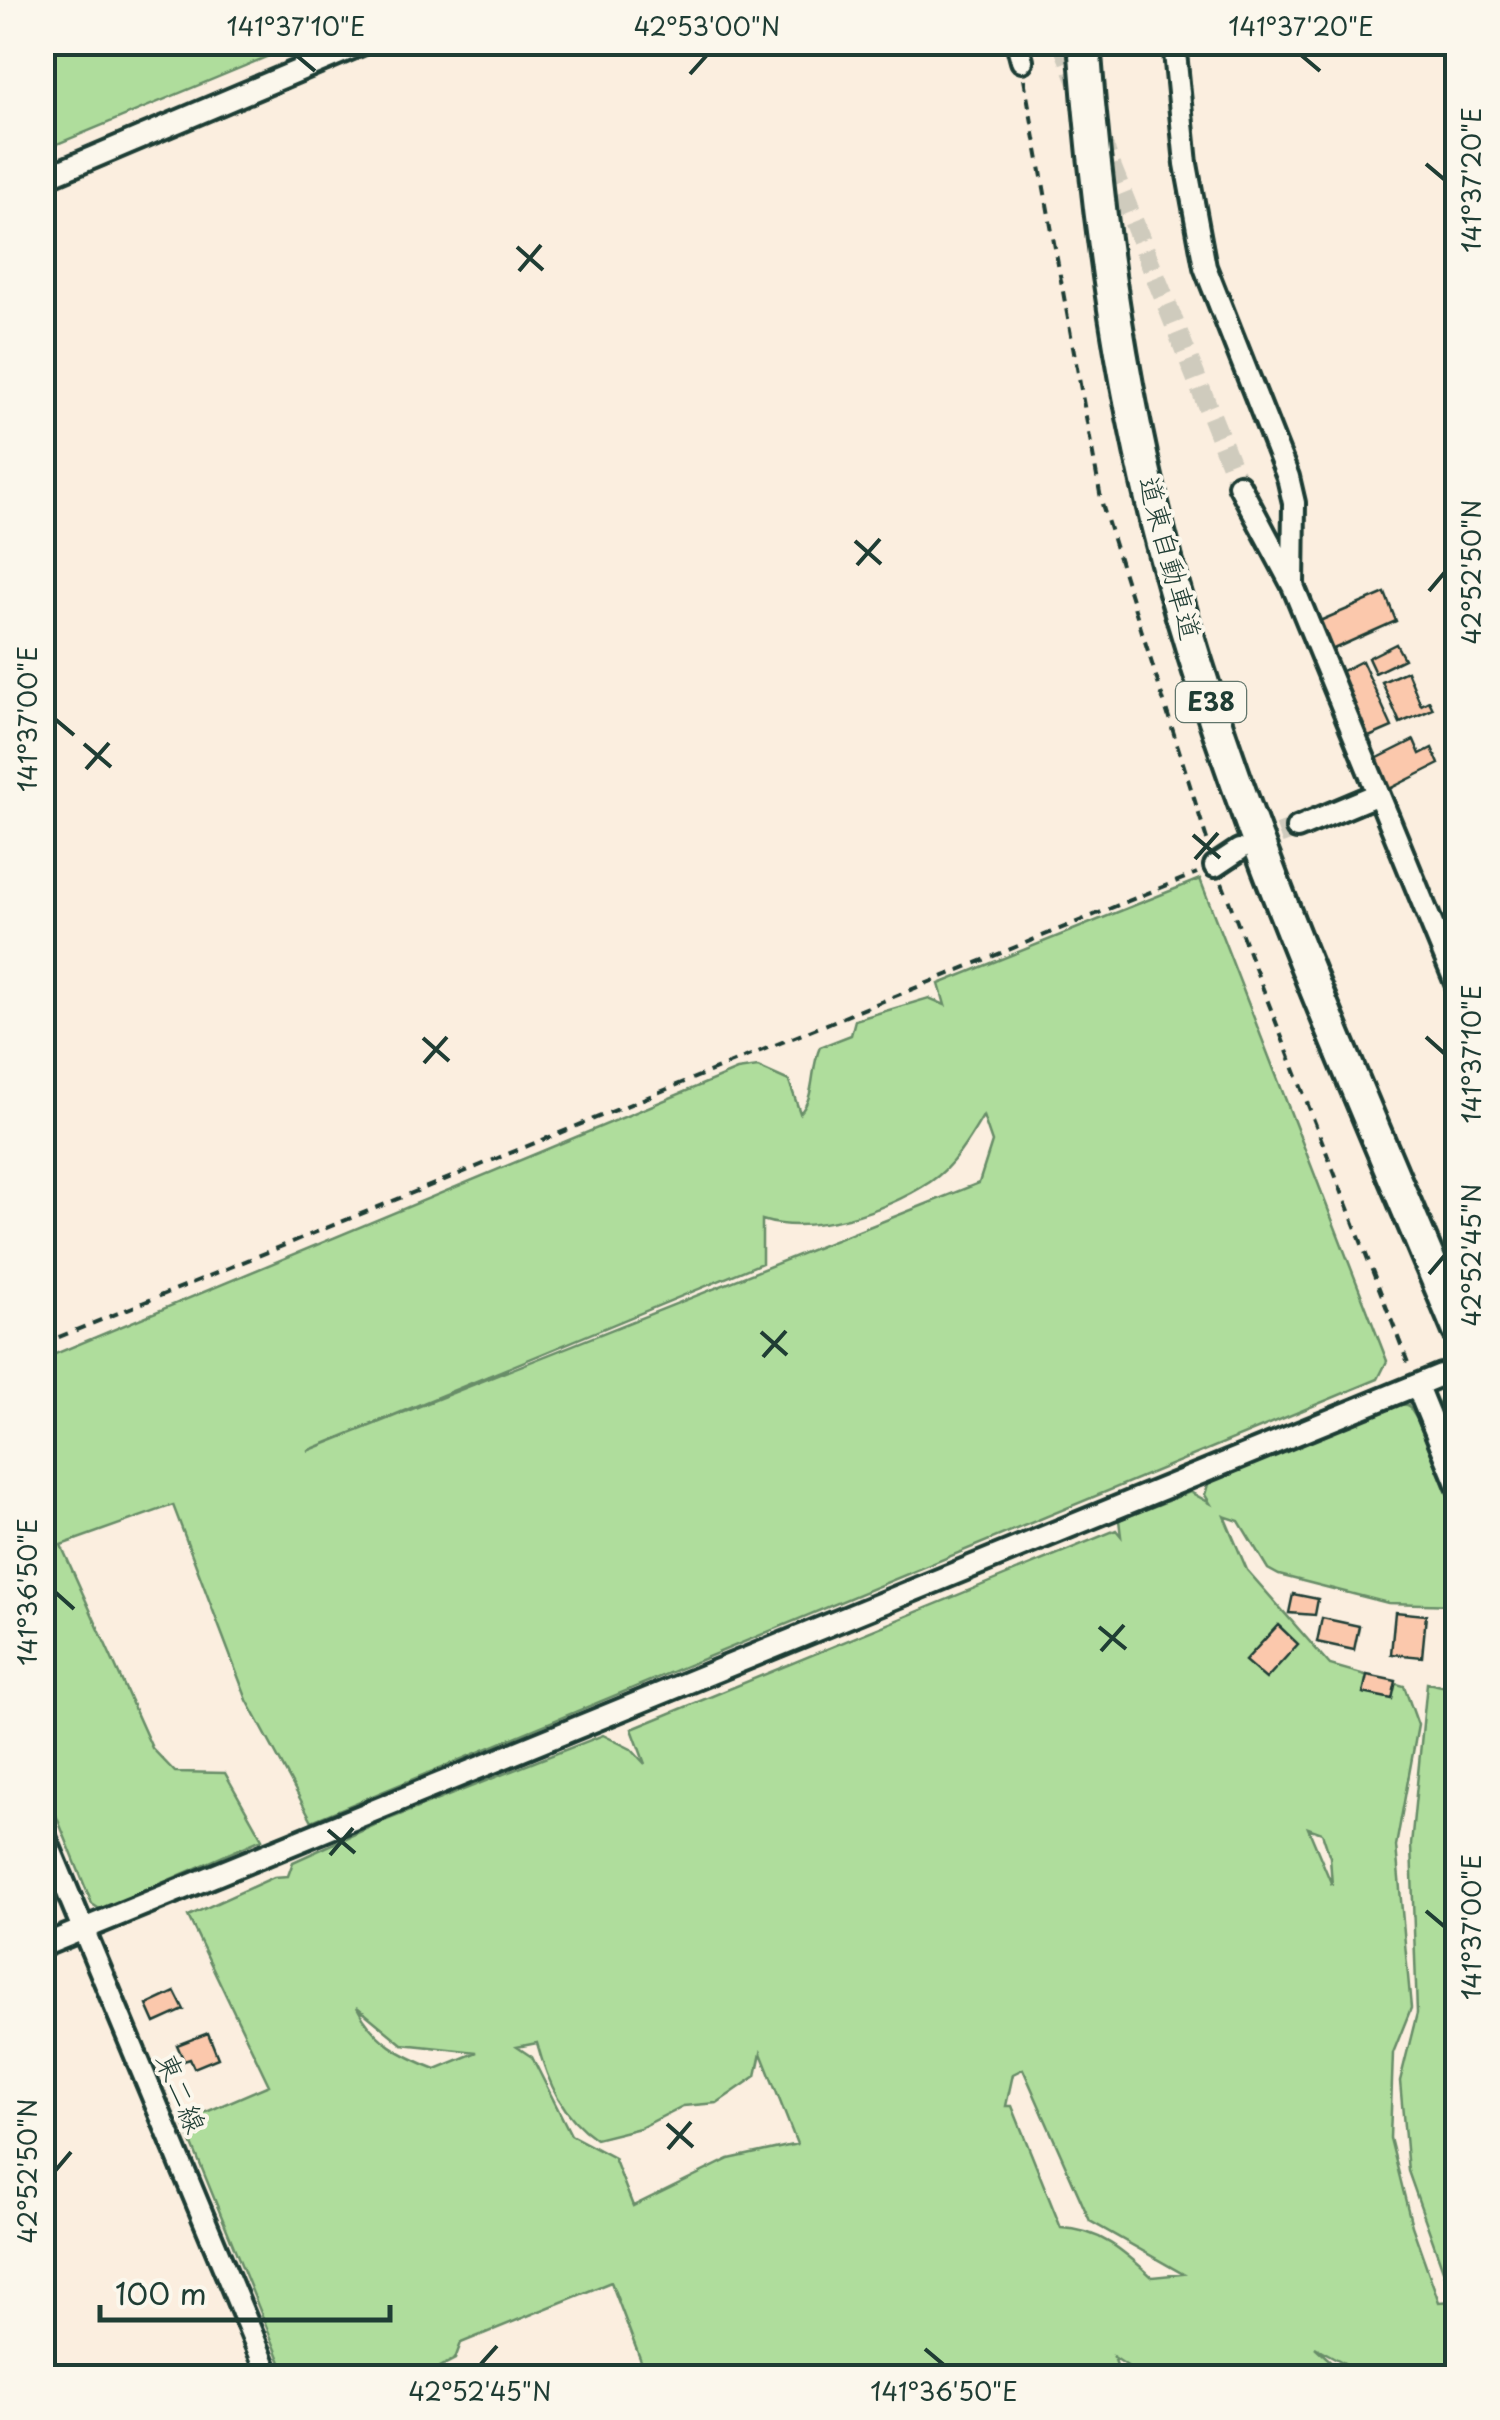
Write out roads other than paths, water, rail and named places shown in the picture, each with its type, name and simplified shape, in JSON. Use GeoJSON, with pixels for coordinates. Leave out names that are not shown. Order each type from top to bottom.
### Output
{"type":"FeatureCollection","features":[{"type":"Feature","properties":{"kind":"highway","name":"道東自動車道"},"geometry":{"type":"LineString","coordinates":[[1084,42],[1120,360],[1181,615],[1280,903],[1458,1329]]}},
{"type":"Feature","properties":{"kind":"street"},"geometry":{"type":"LineString","coordinates":[[42,179],[366,42]]}},
{"type":"Feature","properties":{"kind":"street"},"geometry":{"type":"LineString","coordinates":[[1174,42],[1186,164],[1205,267],[1291,490],[1294,586]]}},
{"type":"Feature","properties":{"kind":"street"},"geometry":{"type":"LineString","coordinates":[[1238,484],[1294,586],[1458,988]]}},
{"type":"Feature","properties":{"kind":"street"},"geometry":{"type":"LineString","coordinates":[[1297,828],[1378,794]]}},
{"type":"Feature","properties":{"kind":"street"},"geometry":{"type":"LineString","coordinates":[[1215,866],[1239,850]]}},
{"type":"Feature","properties":{"kind":"street"},"geometry":{"type":"LineString","coordinates":[[42,1946],[1441,1375]]}},
{"type":"Feature","properties":{"kind":"street"},"geometry":{"type":"LineString","coordinates":[[1417,1386],[1458,1486]]}},
{"type":"Feature","properties":{"kind":"street","name":"東二線"},"geometry":{"type":"LineString","coordinates":[[42,1830],[270,2378]]}},
{"type":"Feature","properties":{"kind":"tunnel"},"geometry":{"type":"LineString","coordinates":[[1062,42],[1080,88]]}},
{"type":"Feature","properties":{"kind":"tunnel"},"geometry":{"type":"LineString","coordinates":[[1100,138],[1239,485]]}},
{"type":"Feature","properties":{"kind":"tunnel"},"geometry":{"type":"LineString","coordinates":[[1251,845],[1297,828]]}}]}
